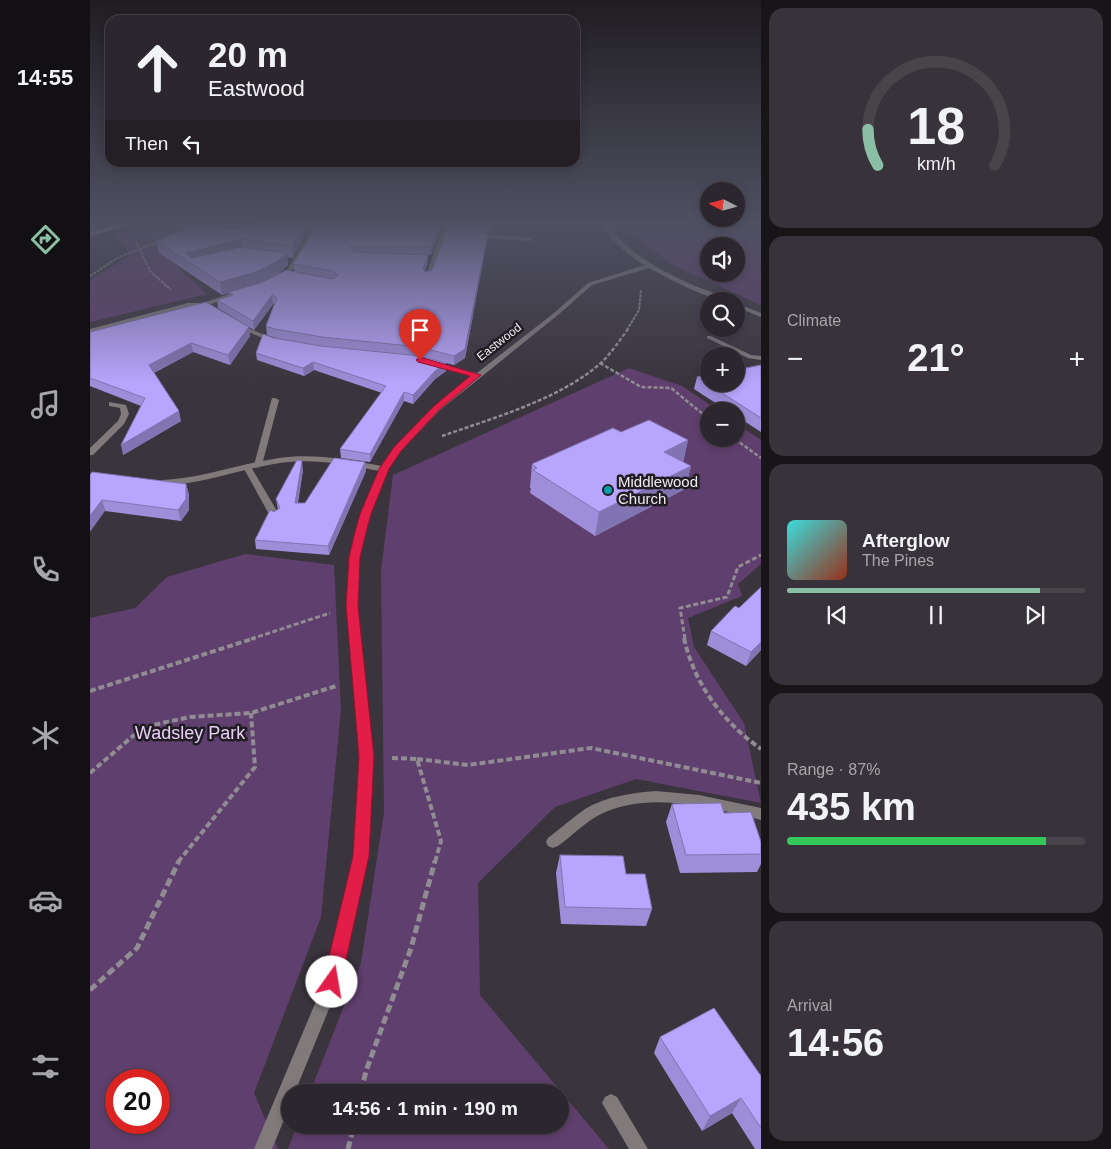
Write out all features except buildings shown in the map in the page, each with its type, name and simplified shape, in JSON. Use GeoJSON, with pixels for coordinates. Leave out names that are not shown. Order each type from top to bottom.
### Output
{"type":"FeatureCollection","features":[{"type":"Feature","properties":{"kind":"street"},"geometry":{"type":"LineString","coordinates":[[274,282],[280,278]]}},
{"type":"Feature","properties":{"kind":"street","name":"Eastwood"},"geometry":{"type":"LineString","coordinates":[[263,1149],[332,982],[361,856],[367,757],[352,606],[355,557],[366,514],[384,469],[398,449],[437,408],[556,314],[590,284],[611,278]]}},
{"type":"Feature","properties":{"kind":"street"},"geometry":{"type":"LineString","coordinates":[[675,278],[708,292]]}},
{"type":"Feature","properties":{"kind":"street"},"geometry":{"type":"LineString","coordinates":[[90,331],[188,305],[204,305],[254,288]]}},
{"type":"Feature","properties":{"kind":"street"},"geometry":{"type":"LineString","coordinates":[[204,305],[217,312]]}},
{"type":"Feature","properties":{"kind":"street"},"geometry":{"type":"LineString","coordinates":[[745,309],[761,315]]}},
{"type":"Feature","properties":{"kind":"street"},"geometry":{"type":"LineString","coordinates":[[231,321],[254,334],[283,343]]}},
{"type":"Feature","properties":{"kind":"street"},"geometry":{"type":"LineString","coordinates":[[709,337],[750,357],[761,358]]}},
{"type":"Feature","properties":{"kind":"street"},"geometry":{"type":"LineString","coordinates":[[428,362],[477,375]]}},
{"type":"Feature","properties":{"kind":"street"},"geometry":{"type":"LineString","coordinates":[[258,465],[275,400]]}},
{"type":"Feature","properties":{"kind":"street"},"geometry":{"type":"LineString","coordinates":[[90,453],[121,422],[126,414],[123,407],[112,404]]}},
{"type":"Feature","properties":{"kind":"street"},"geometry":{"type":"LineString","coordinates":[[150,482],[202,480],[280,460],[310,458],[384,469]]}},
{"type":"Feature","properties":{"kind":"street"},"geometry":{"type":"LineString","coordinates":[[247,467],[275,516]]}},
{"type":"Feature","properties":{"kind":"street"},"geometry":{"type":"LineString","coordinates":[[553,842],[596,810],[626,799],[678,797],[701,800],[761,814]]}},
{"type":"Feature","properties":{"kind":"street"},"geometry":{"type":"LineString","coordinates":[[611,1103],[639,1149]]}},
{"type":"Feature","properties":{"kind":"path"},"geometry":{"type":"LineString","coordinates":[[157,278],[188,305]]}},
{"type":"Feature","properties":{"kind":"path"},"geometry":{"type":"LineString","coordinates":[[398,449],[407,451],[416,445],[494,417],[555,390],[600,363],[621,338],[642,305],[640,286]]}},
{"type":"Feature","properties":{"kind":"path"},"geometry":{"type":"LineString","coordinates":[[600,363],[641,387],[671,388],[700,412]]}},
{"type":"Feature","properties":{"kind":"path"},"geometry":{"type":"LineString","coordinates":[[745,446],[761,458]]}},
{"type":"Feature","properties":{"kind":"path"},"geometry":{"type":"LineString","coordinates":[[761,555],[738,567],[727,596],[680,608],[683,632],[694,670],[719,709],[747,740],[761,749]]}},
{"type":"Feature","properties":{"kind":"path"},"geometry":{"type":"LineString","coordinates":[[90,691],[294,623],[352,606]]}},
{"type":"Feature","properties":{"kind":"path"},"geometry":{"type":"LineString","coordinates":[[90,774],[133,736],[153,725],[190,717],[251,713],[360,678]]}},
{"type":"Feature","properties":{"kind":"path"},"geometry":{"type":"LineString","coordinates":[[90,990],[137,948],[163,890],[182,855],[224,807],[254,767],[251,713]]}},
{"type":"Feature","properties":{"kind":"path"},"geometry":{"type":"LineString","coordinates":[[367,757],[416,759],[468,765],[591,748],[761,783]]}},
{"type":"Feature","properties":{"kind":"path"},"geometry":{"type":"LineString","coordinates":[[363,1084],[411,948],[441,841],[416,759]]}},
{"type":"Feature","properties":{"kind":"path"},"geometry":{"type":"LineString","coordinates":[[348,1149],[352,1134]]}},
{"type":"Feature","properties":{"kind":"green space"},"geometry":{"type":"Polygon","coordinates":[[[94,278],[188,278],[207,294],[90,322],[90,280],[94,278]]]}},
{"type":"Feature","properties":{"kind":"green space"},"geometry":{"type":"Polygon","coordinates":[[[745,278],[761,278],[761,305],[745,298],[745,292],[732,292],[710,282],[745,282],[745,278]]]}},
{"type":"Feature","properties":{"kind":"green space"},"geometry":{"type":"Polygon","coordinates":[[[629,368],[682,386],[706,402],[700,402],[700,447],[745,447],[745,429],[761,440],[761,564],[738,584],[742,596],[688,618],[694,647],[744,723],[761,803],[636,779],[555,807],[478,883],[480,995],[555,1084],[313,1084],[361,963],[384,812],[381,571],[393,475],[629,368]]]}},
{"type":"Feature","properties":{"kind":"green space","name":"Wadsley Park"},"geometry":{"type":"Polygon","coordinates":[[[245,554],[334,565],[341,710],[321,917],[254,1093],[278,1149],[90,1149],[90,618],[135,608],[167,577],[245,554]]]}},
{"type":"Feature","properties":{"kind":"green space"},"geometry":{"type":"Polygon","coordinates":[[[569,1101],[609,1149],[288,1149],[294,1134],[569,1134],[569,1101]]]}},
{"type":"Feature","properties":{"kind":"place","name":"Middlewood Church"},"geometry":{"type":"Point","coordinates":[608,490]}},
{"type":"Feature","properties":{"kind":"route"},"geometry":{"type":"LineString","coordinates":[[332,982],[361,856],[367,757],[352,606],[355,557],[366,514],[384,469],[398,449],[437,408],[477,375],[420,360]]}}]}
